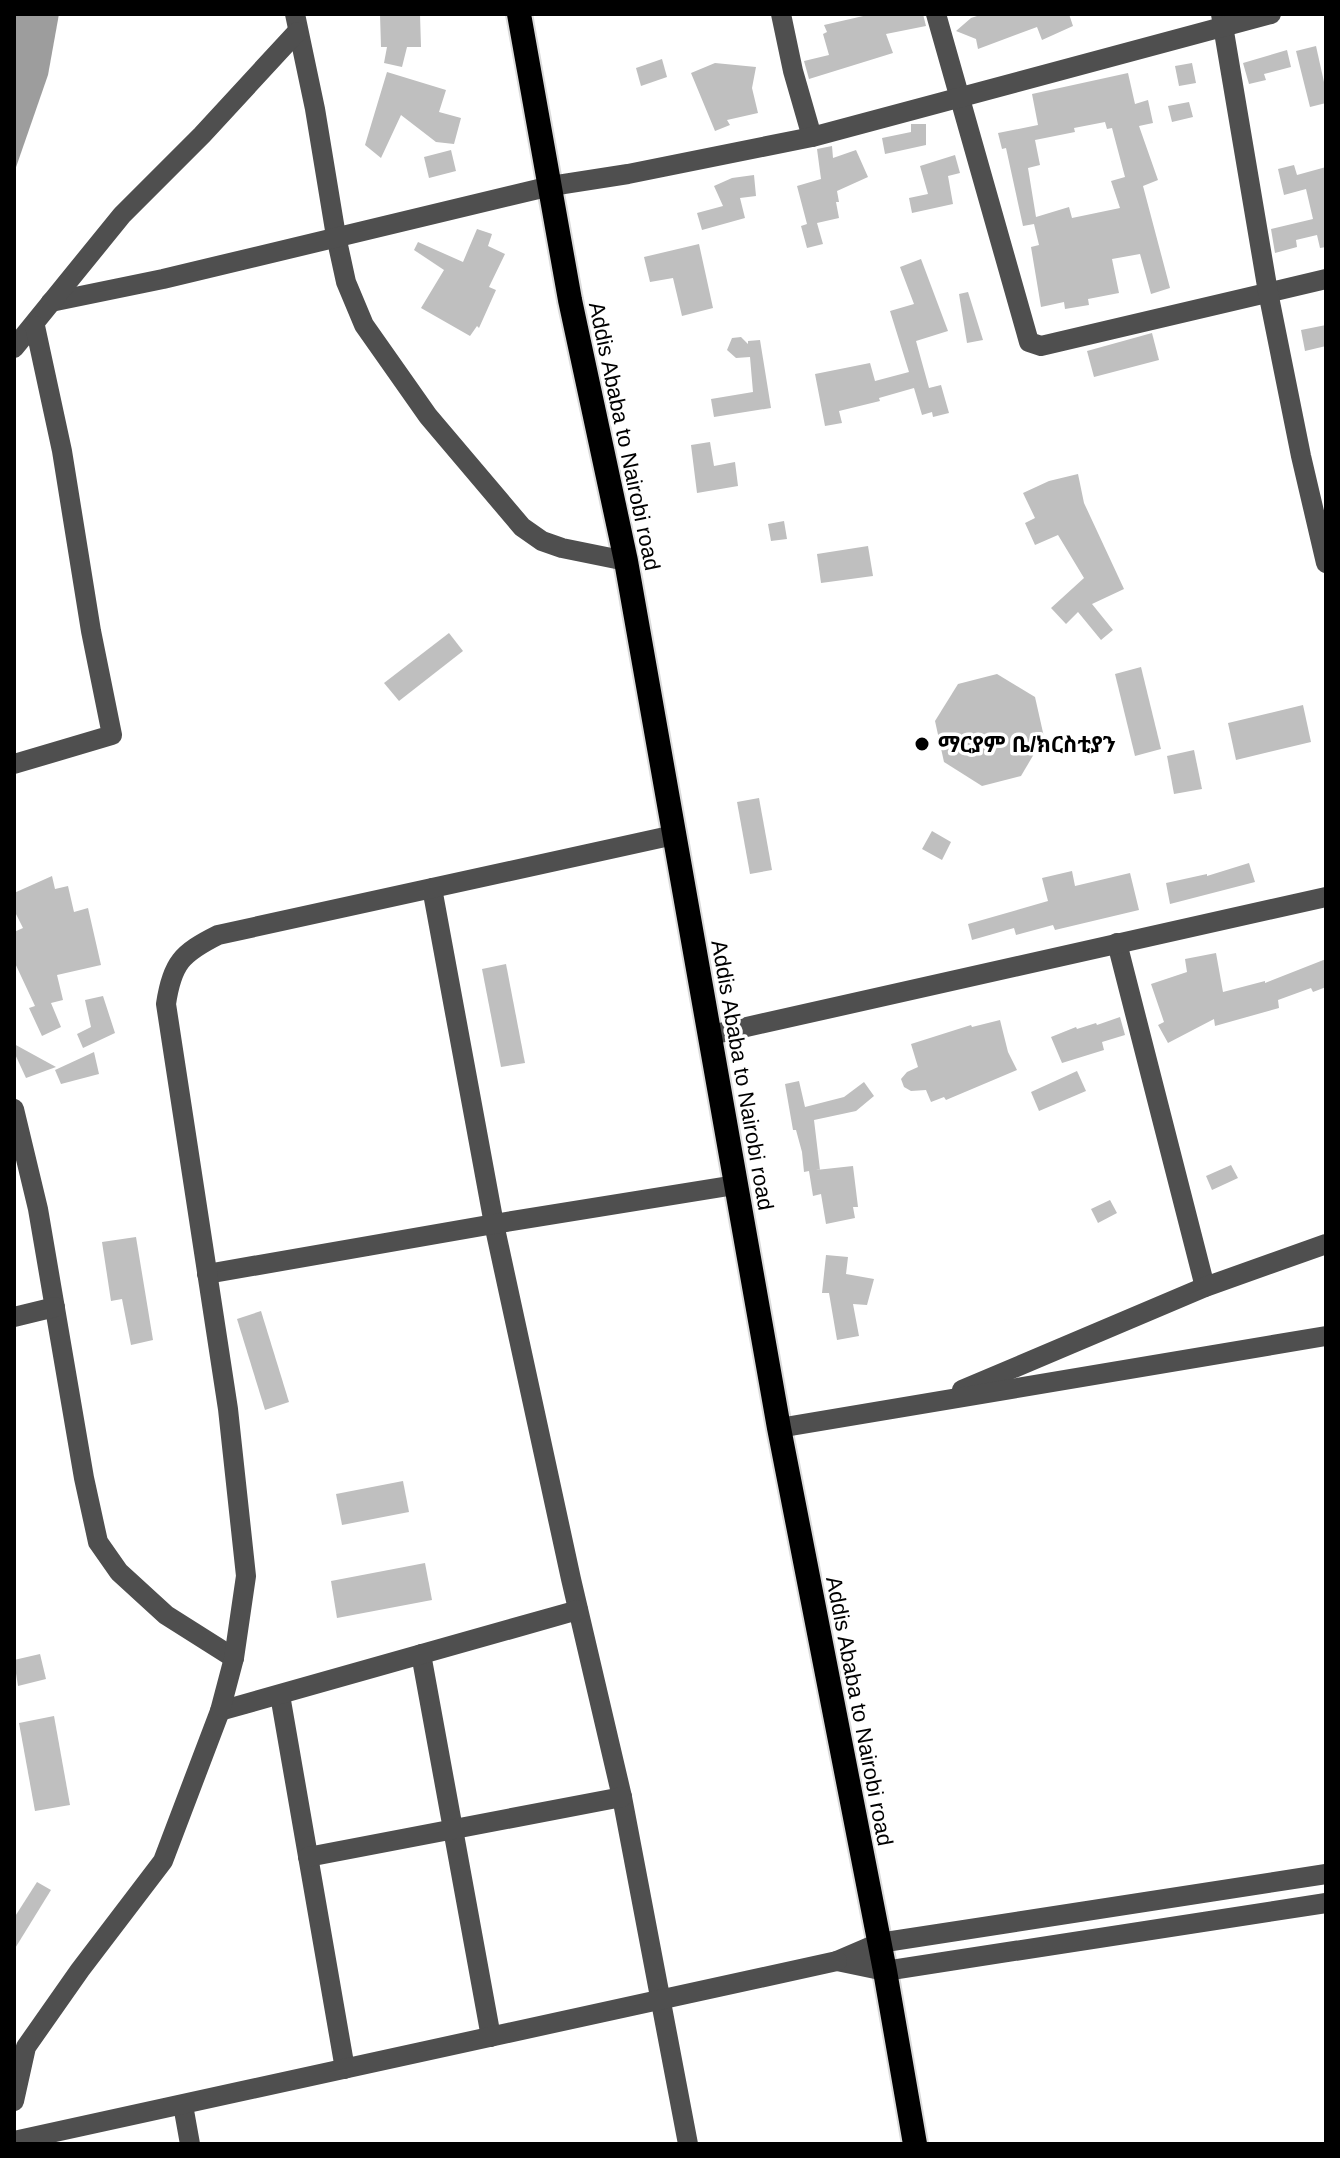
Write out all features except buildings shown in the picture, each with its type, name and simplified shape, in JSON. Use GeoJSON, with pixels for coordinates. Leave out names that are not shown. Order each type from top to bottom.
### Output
{"type":"FeatureCollection","features":[{"type":"Feature","properties":{"kind":"highway","name":"Addis Ababa to Nairobi road"},"geometry":{"type":"LineString","coordinates":[[519,14],[576,329],[626,561],[779,1428],[885,1971],[915,2144]]}},
{"type":"Feature","properties":{"kind":"street"},"geometry":{"type":"LineString","coordinates":[[781,14],[812,137]]}},
{"type":"Feature","properties":{"kind":"street"},"geometry":{"type":"LineString","coordinates":[[936,14],[1026,338],[1034,346],[1326,279]]}},
{"type":"Feature","properties":{"kind":"street"},"geometry":{"type":"LineString","coordinates":[[51,302],[163,279],[551,186],[628,174],[812,137],[1223,20],[1271,14]]}},
{"type":"Feature","properties":{"kind":"street"},"geometry":{"type":"LineString","coordinates":[[1223,20],[1268,292],[1325,557]]}},
{"type":"Feature","properties":{"kind":"street"},"geometry":{"type":"LineString","coordinates":[[296,23],[346,282],[364,325],[428,416],[522,527],[542,541],[562,548],[626,561]]}},
{"type":"Feature","properties":{"kind":"street"},"geometry":{"type":"LineString","coordinates":[[14,348],[35,326],[122,215],[202,135],[296,23]]}},
{"type":"Feature","properties":{"kind":"street"},"geometry":{"type":"LineString","coordinates":[[14,764],[112,735],[91,631],[62,451],[35,326]]}},
{"type":"Feature","properties":{"kind":"street"},"geometry":{"type":"LineString","coordinates":[[14,2101],[26,2047],[163,1861],[220,1711],[234,1658],[246,1576],[228,1409],[166,1004],[171,975],[191,948],[218,935],[674,835]]}},
{"type":"Feature","properties":{"kind":"street"},"geometry":{"type":"LineString","coordinates":[[432,888],[494,1224],[622,1797],[688,2144]]}},
{"type":"Feature","properties":{"kind":"street"},"geometry":{"type":"LineString","coordinates":[[711,1035],[1326,897]]}},
{"type":"Feature","properties":{"kind":"street"},"geometry":{"type":"LineString","coordinates":[[1117,943],[1205,1287]]}},
{"type":"Feature","properties":{"kind":"street"},"geometry":{"type":"LineString","coordinates":[[14,1109],[38,1209],[84,1478],[98,1542],[119,1572],[166,1615],[234,1658]]}},
{"type":"Feature","properties":{"kind":"street"},"geometry":{"type":"LineString","coordinates":[[207,1274],[735,1185]]}},
{"type":"Feature","properties":{"kind":"street"},"geometry":{"type":"LineString","coordinates":[[932,1403],[1205,1287],[1326,1244]]}},
{"type":"Feature","properties":{"kind":"street"},"geometry":{"type":"LineString","coordinates":[[14,1317],[55,1307]]}},
{"type":"Feature","properties":{"kind":"street"},"geometry":{"type":"LineString","coordinates":[[779,1428],[1326,1336]]}},
{"type":"Feature","properties":{"kind":"street"},"geometry":{"type":"LineString","coordinates":[[220,1711],[578,1610]]}},
{"type":"Feature","properties":{"kind":"street"},"geometry":{"type":"LineString","coordinates":[[421,1654],[491,2037]]}},
{"type":"Feature","properties":{"kind":"street"},"geometry":{"type":"LineString","coordinates":[[280,1695],[345,2069]]}},
{"type":"Feature","properties":{"kind":"street"},"geometry":{"type":"LineString","coordinates":[[308,1857],[622,1797]]}},
{"type":"Feature","properties":{"kind":"street"},"geometry":{"type":"LineString","coordinates":[[14,2141],[837,1961],[879,1943],[1326,1874]]}},
{"type":"Feature","properties":{"kind":"street"},"geometry":{"type":"LineString","coordinates":[[837,1961],[885,1971],[1326,1903]]}},
{"type":"Feature","properties":{"kind":"street"},"geometry":{"type":"LineString","coordinates":[[183,2105],[190,2144]]}},
{"type":"Feature","properties":{"kind":"shaded area"},"geometry":{"type":"Polygon","coordinates":[[[14,14],[59,14],[48,75],[14,173],[14,14]]]}},
{"type":"Feature","properties":{"kind":"place","name":"ማርያም ቤ/ክርስቲያን"},"geometry":{"type":"Point","coordinates":[922,744]}}]}
